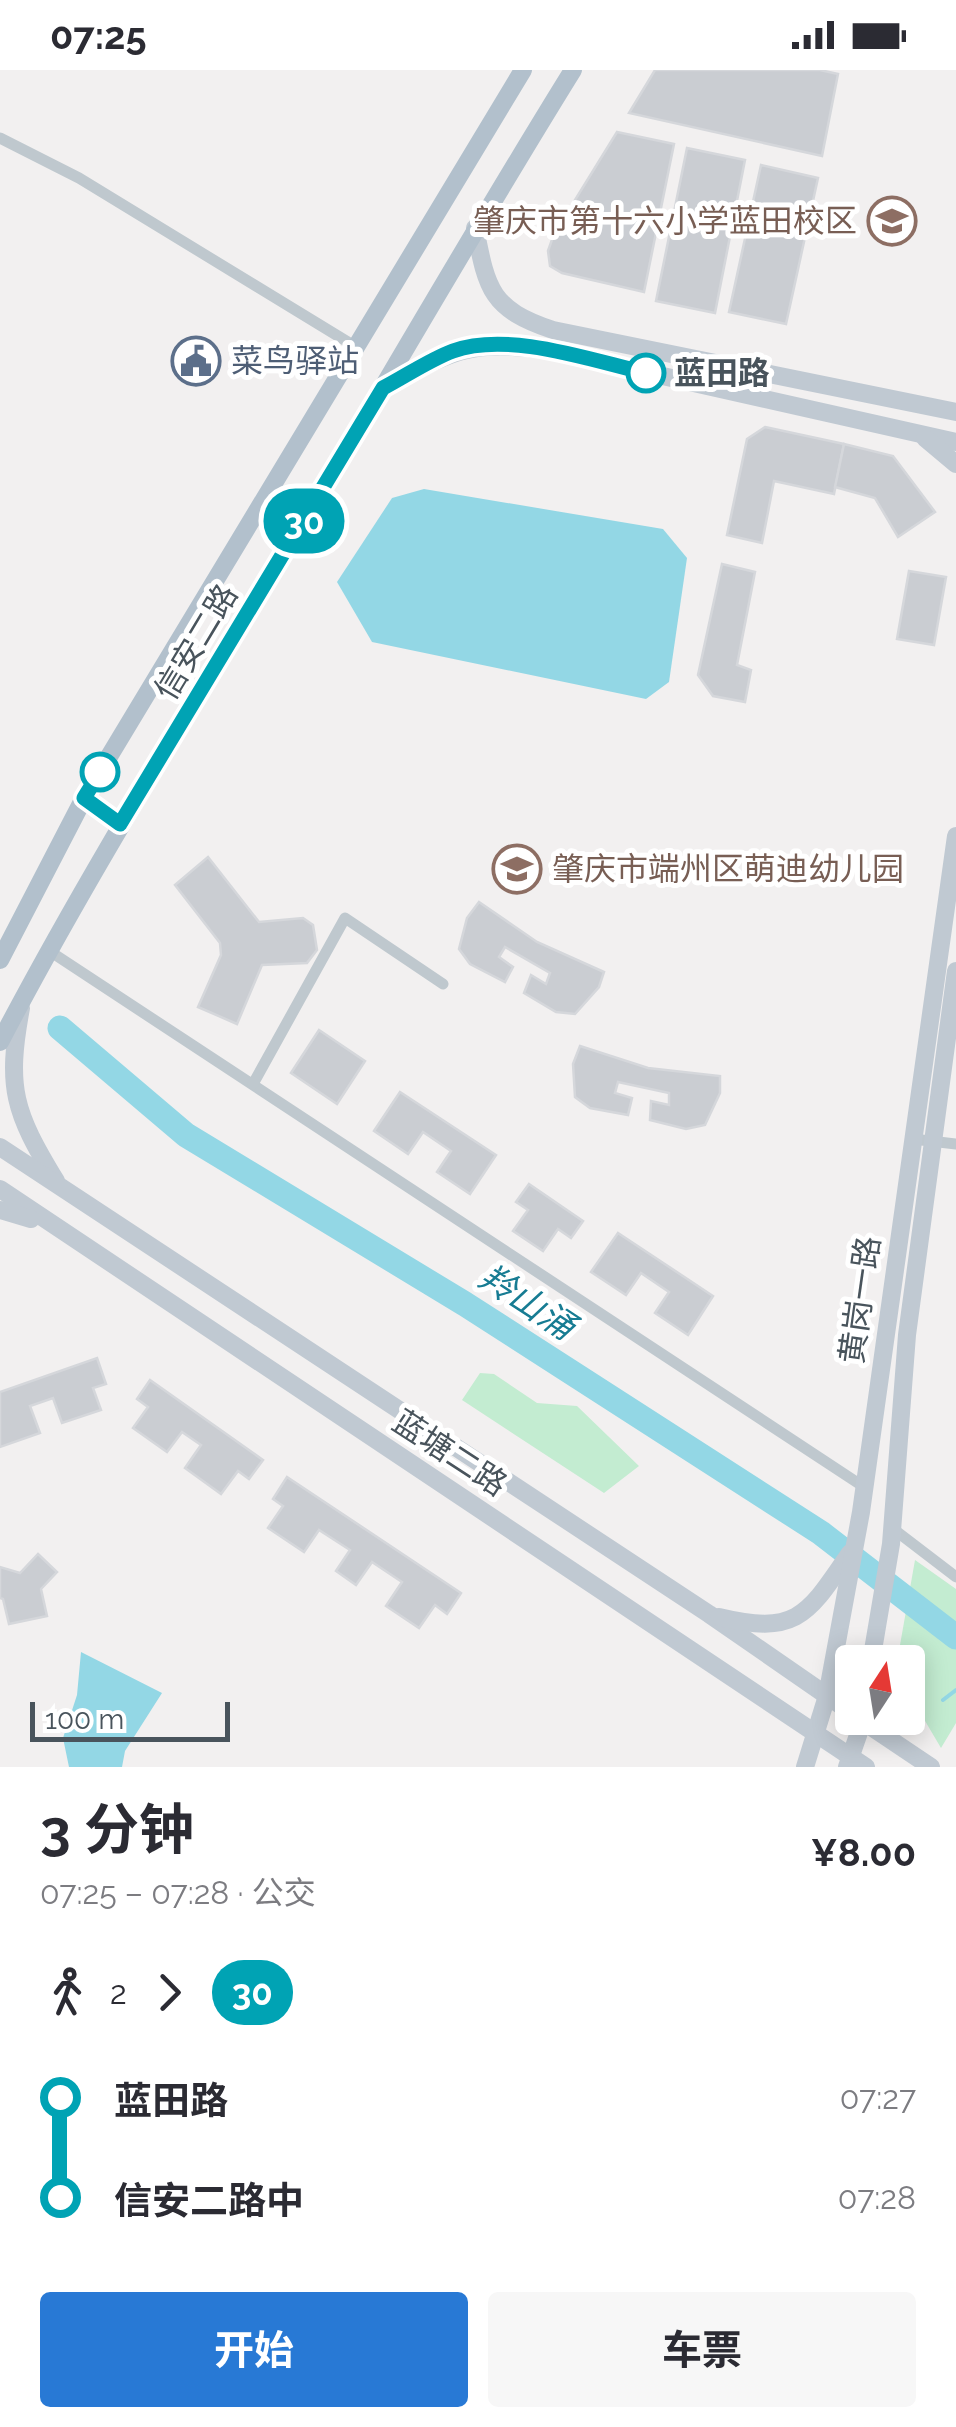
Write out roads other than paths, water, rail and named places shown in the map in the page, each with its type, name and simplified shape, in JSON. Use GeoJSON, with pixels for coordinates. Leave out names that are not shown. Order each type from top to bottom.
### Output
{"type":"FeatureCollection","features":[{"type":"Feature","properties":{"kind":"main road","name":"信安二路"},"geometry":{"type":"LineString","coordinates":[[0,960],[84,798],[523,70]]}},
{"type":"Feature","properties":{"kind":"main road","name":"信安二路"},"geometry":{"type":"LineString","coordinates":[[0,1042],[120,824],[573,70]]}},
{"type":"Feature","properties":{"kind":"main road"},"geometry":{"type":"LineString","coordinates":[[476,228],[482,266],[496,299],[524,320],[571,334],[956,412]]}},
{"type":"Feature","properties":{"kind":"main road"},"geometry":{"type":"LineString","coordinates":[[383,388],[452,352],[475,346],[517,346],[956,442]]}},
{"type":"Feature","properties":{"kind":"main road"},"geometry":{"type":"LineString","coordinates":[[921,435],[956,464]]}},
{"type":"Feature","properties":{"kind":"main road"},"geometry":{"type":"LineString","coordinates":[[84,798],[120,824]]}},
{"type":"Feature","properties":{"kind":"main road","name":"黄岗一路"},"geometry":{"type":"LineString","coordinates":[[805,1767],[828,1696],[861,1512],[956,836]]}},
{"type":"Feature","properties":{"kind":"main road","name":"黄岗一路"},"geometry":{"type":"LineString","coordinates":[[873,1645],[891,1536],[907,1336],[956,971]]}},
{"type":"Feature","properties":{"kind":"main road"},"geometry":{"type":"LineString","coordinates":[[23,998],[13,1054],[16,1101],[26,1131],[59,1186]]}},
{"type":"Feature","properties":{"kind":"main road","name":"蓝塘二路"},"geometry":{"type":"LineString","coordinates":[[0,1147],[835,1701]]}},
{"type":"Feature","properties":{"kind":"main road","name":"蓝塘二路"},"geometry":{"type":"LineString","coordinates":[[0,1190],[816,1731],[855,1763]]}},
{"type":"Feature","properties":{"kind":"main road"},"geometry":{"type":"LineString","coordinates":[[0,1210],[46,1223]]}},
{"type":"Feature","properties":{"kind":"main road"},"geometry":{"type":"LineString","coordinates":[[709,1614],[747,1624],[790,1622],[824,1591],[855,1547]]}},
{"type":"Feature","properties":{"kind":"main road"},"geometry":{"type":"LineString","coordinates":[[855,1763],[857,1735]]}},
{"type":"Feature","properties":{"kind":"main road","name":"蓝塘二路"},"geometry":{"type":"LineString","coordinates":[[885,1735],[931,1767]]}},
{"type":"Feature","properties":{"kind":"street"},"geometry":{"type":"LineString","coordinates":[[0,138],[79,178],[356,347]]}},
{"type":"Feature","properties":{"kind":"street"},"geometry":{"type":"LineString","coordinates":[[253,1084],[346,918],[443,984]]}},
{"type":"Feature","properties":{"kind":"street"},"geometry":{"type":"LineString","coordinates":[[51,952],[864,1487]]}},
{"type":"Feature","properties":{"kind":"street"},"geometry":{"type":"LineString","coordinates":[[913,1140],[956,1144]]}},
{"type":"Feature","properties":{"kind":"street"},"geometry":{"type":"LineString","coordinates":[[891,1536],[956,1578]]}},
{"type":"Feature","properties":{"kind":"water"},"geometry":{"type":"Polygon","coordinates":[[[424,489],[663,529],[687,558],[669,682],[646,699],[372,642],[337,582],[392,498],[424,489]]]}},
{"type":"Feature","properties":{"kind":"water"},"geometry":{"type":"Polygon","coordinates":[[[81,1652],[162,1693],[125,1751],[122,1767],[69,1767],[63,1738],[77,1695],[81,1652]]]}},
{"type":"Feature","properties":{"kind":"waterway","name":"羚山涌"},"geometry":{"type":"LineString","coordinates":[[60,1028],[186,1135],[465,1304],[821,1533],[956,1637]]}},
{"type":"Feature","properties":{"kind":"waterway"},"geometry":{"type":"LineString","coordinates":[[943,1700],[956,1690]]}},
{"type":"Feature","properties":{"kind":"place","name":"肇庆市第十六小学蓝田校区"},"geometry":{"type":"Point","coordinates":[892,221]}},
{"type":"Feature","properties":{"kind":"place","name":"菜鸟驿站"},"geometry":{"type":"Point","coordinates":[196,361]}},
{"type":"Feature","properties":{"kind":"place","name":"蓝田路"},"geometry":{"type":"Point","coordinates":[646,373]}},
{"type":"Feature","properties":{"kind":"place","name":"肇庆市端州区萌迪幼儿园"},"geometry":{"type":"Point","coordinates":[517,869]}}]}
